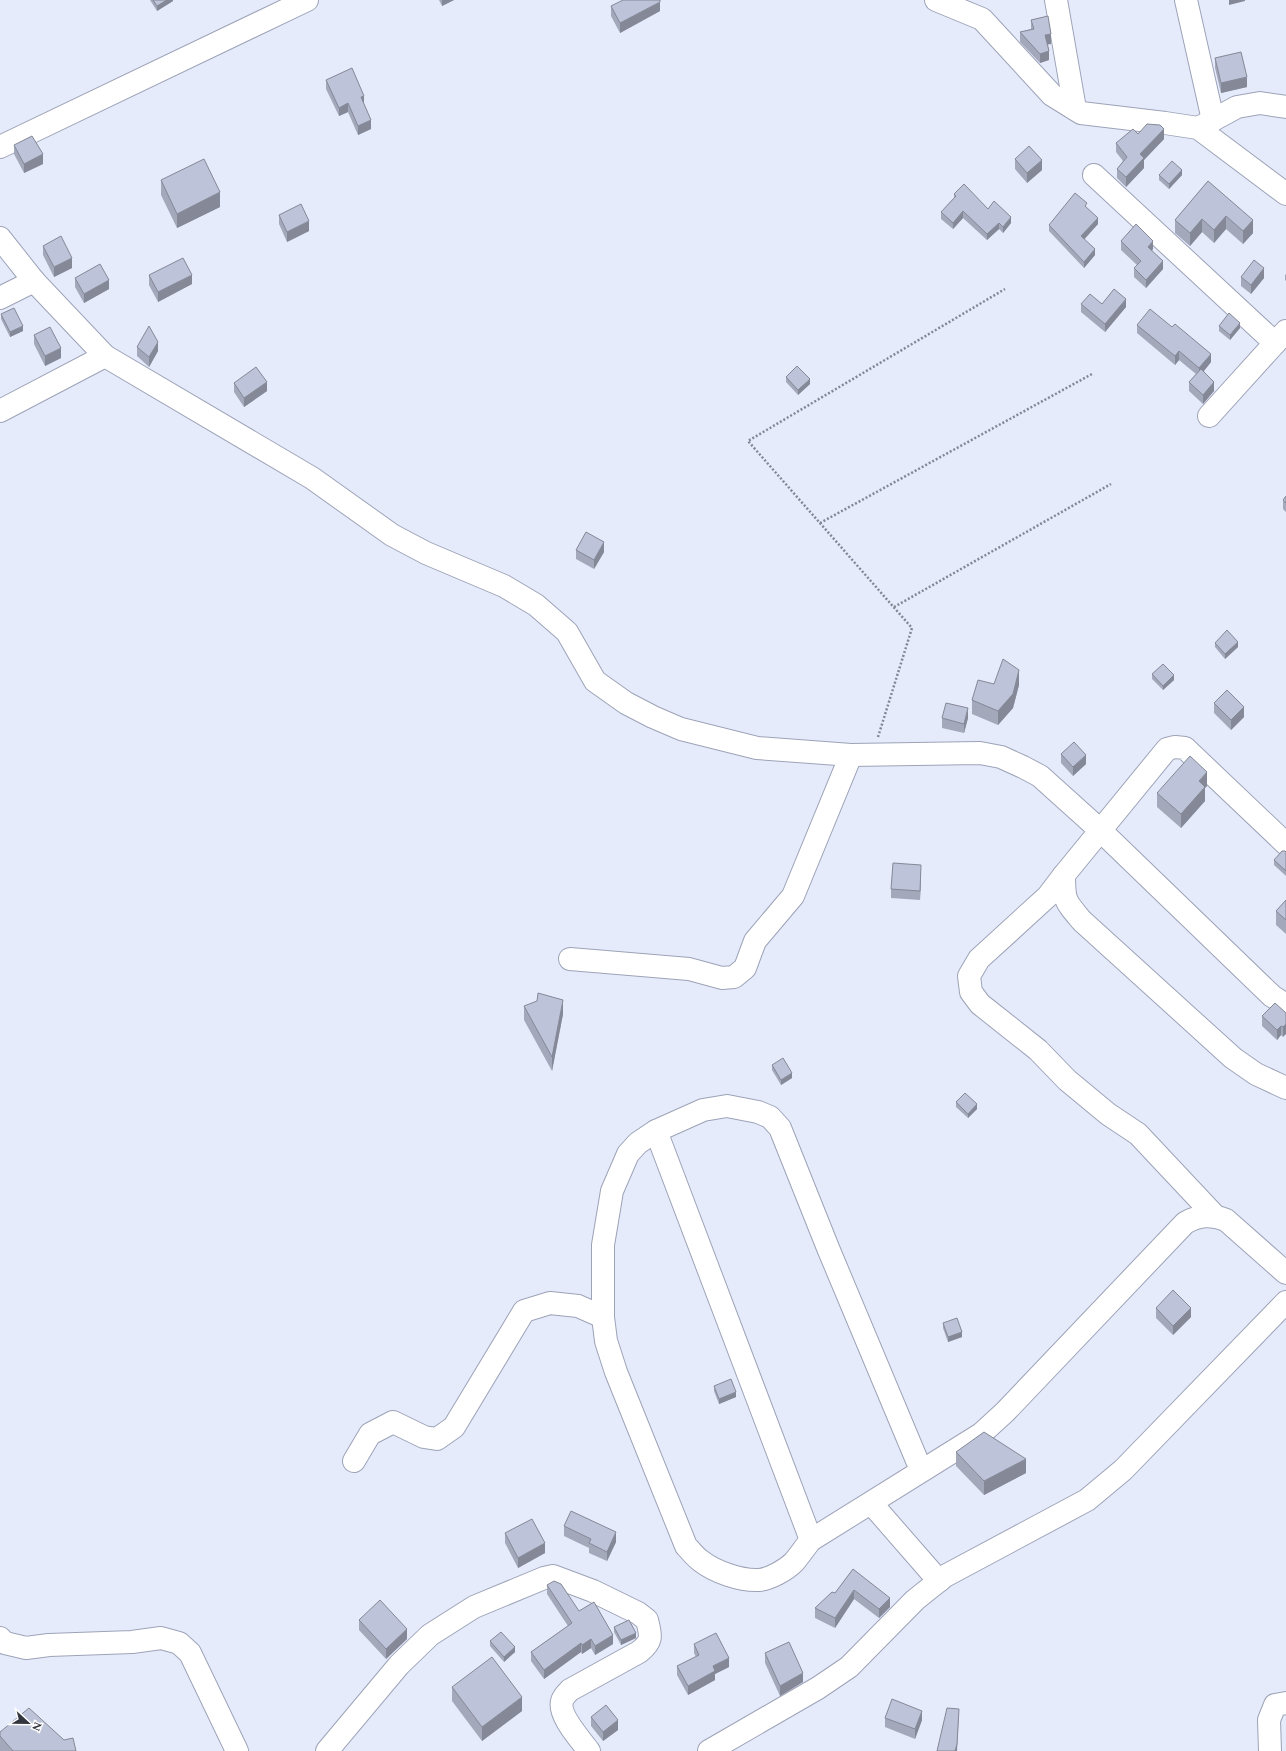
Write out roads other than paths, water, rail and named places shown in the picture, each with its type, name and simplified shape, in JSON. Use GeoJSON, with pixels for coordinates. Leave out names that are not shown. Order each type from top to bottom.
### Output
{"type":"FeatureCollection","features":[{"type":"Feature","properties":{"kind":"street"},"geometry":{"type":"LineString","coordinates":[[0,147],[307,0]]}},
{"type":"Feature","properties":{"kind":"street"},"geometry":{"type":"LineString","coordinates":[[936,0],[982,19],[1052,95],[1081,113],[1165,123],[1205,124],[1237,107],[1260,103],[1286,107]]}},
{"type":"Feature","properties":{"kind":"street"},"geometry":{"type":"LineString","coordinates":[[1056,0],[1075,109]]}},
{"type":"Feature","properties":{"kind":"street"},"geometry":{"type":"LineString","coordinates":[[1186,0],[1205,124],[1286,194]]}},
{"type":"Feature","properties":{"kind":"street"},"geometry":{"type":"LineString","coordinates":[[1094,175],[1280,337],[1209,416]]}},
{"type":"Feature","properties":{"kind":"street"},"geometry":{"type":"LineString","coordinates":[[0,238],[34,281],[105,356],[312,478],[392,535],[426,553],[504,586],[536,605],[567,632],[595,681],[626,703],[681,729],[757,748],[862,755],[980,753],[1001,757],[1023,766],[1040,776],[1100,830],[1272,996],[1286,1005]]}},
{"type":"Feature","properties":{"kind":"street"},"geometry":{"type":"LineString","coordinates":[[0,298],[34,281]]}},
{"type":"Feature","properties":{"kind":"street"},"geometry":{"type":"LineString","coordinates":[[0,411],[105,356]]}},
{"type":"Feature","properties":{"kind":"street"},"geometry":{"type":"LineString","coordinates":[[1215,1216],[1138,1134],[1108,1114],[1067,1080],[1038,1050],[980,1004],[971,992],[970,976],[979,959],[1048,896],[1167,749],[1175,747],[1186,748],[1286,844]]}},
{"type":"Feature","properties":{"kind":"street"},"geometry":{"type":"LineString","coordinates":[[570,959],[688,969],[722,978],[734,977],[745,968],[755,942],[793,896],[862,755]]}},
{"type":"Feature","properties":{"kind":"street"},"geometry":{"type":"LineString","coordinates":[[1064,875],[1064,894],[1067,904],[1082,921],[1233,1058],[1256,1074],[1286,1088]]}},
{"type":"Feature","properties":{"kind":"street"},"geometry":{"type":"LineString","coordinates":[[921,1470],[828,1248],[780,1128],[770,1117],[758,1112],[727,1106],[703,1110],[656,1131],[638,1143],[628,1154],[612,1191],[602,1245],[603,1317],[606,1341],[616,1372],[686,1546],[700,1560],[727,1575],[759,1580],[778,1574],[794,1562],[811,1540],[981,1434],[1005,1412],[1185,1223],[1194,1218],[1215,1216],[1226,1220],[1286,1273]]}},
{"type":"Feature","properties":{"kind":"street"},"geometry":{"type":"LineString","coordinates":[[656,1131],[811,1540]]}},
{"type":"Feature","properties":{"kind":"street"},"geometry":{"type":"LineString","coordinates":[[709,1751],[818,1688],[849,1667],[914,1600],[939,1581],[1087,1500],[1123,1470],[1286,1302]]}},
{"type":"Feature","properties":{"kind":"street"},"geometry":{"type":"LineString","coordinates":[[354,1461],[370,1434],[393,1422],[424,1437],[437,1439],[454,1426],[524,1311],[550,1303],[578,1306],[603,1317]]}},
{"type":"Feature","properties":{"kind":"street"},"geometry":{"type":"LineString","coordinates":[[871,1503],[939,1581]]}},
{"type":"Feature","properties":{"kind":"street"},"geometry":{"type":"LineString","coordinates":[[327,1751],[399,1665],[430,1636],[474,1607],[544,1578],[553,1576],[593,1591],[638,1614],[647,1620],[650,1632],[650,1639],[647,1645],[639,1652],[570,1690],[562,1699],[561,1707],[563,1715],[589,1751]]}},
{"type":"Feature","properties":{"kind":"street"},"geometry":{"type":"LineString","coordinates":[[0,1638],[5,1643],[26,1648],[49,1645],[132,1642],[161,1638],[179,1643],[190,1652],[237,1751]]}},
{"type":"Feature","properties":{"kind":"street"},"geometry":{"type":"LineString","coordinates":[[1270,1751],[1269,1720],[1276,1706],[1286,1703]]}}]}
